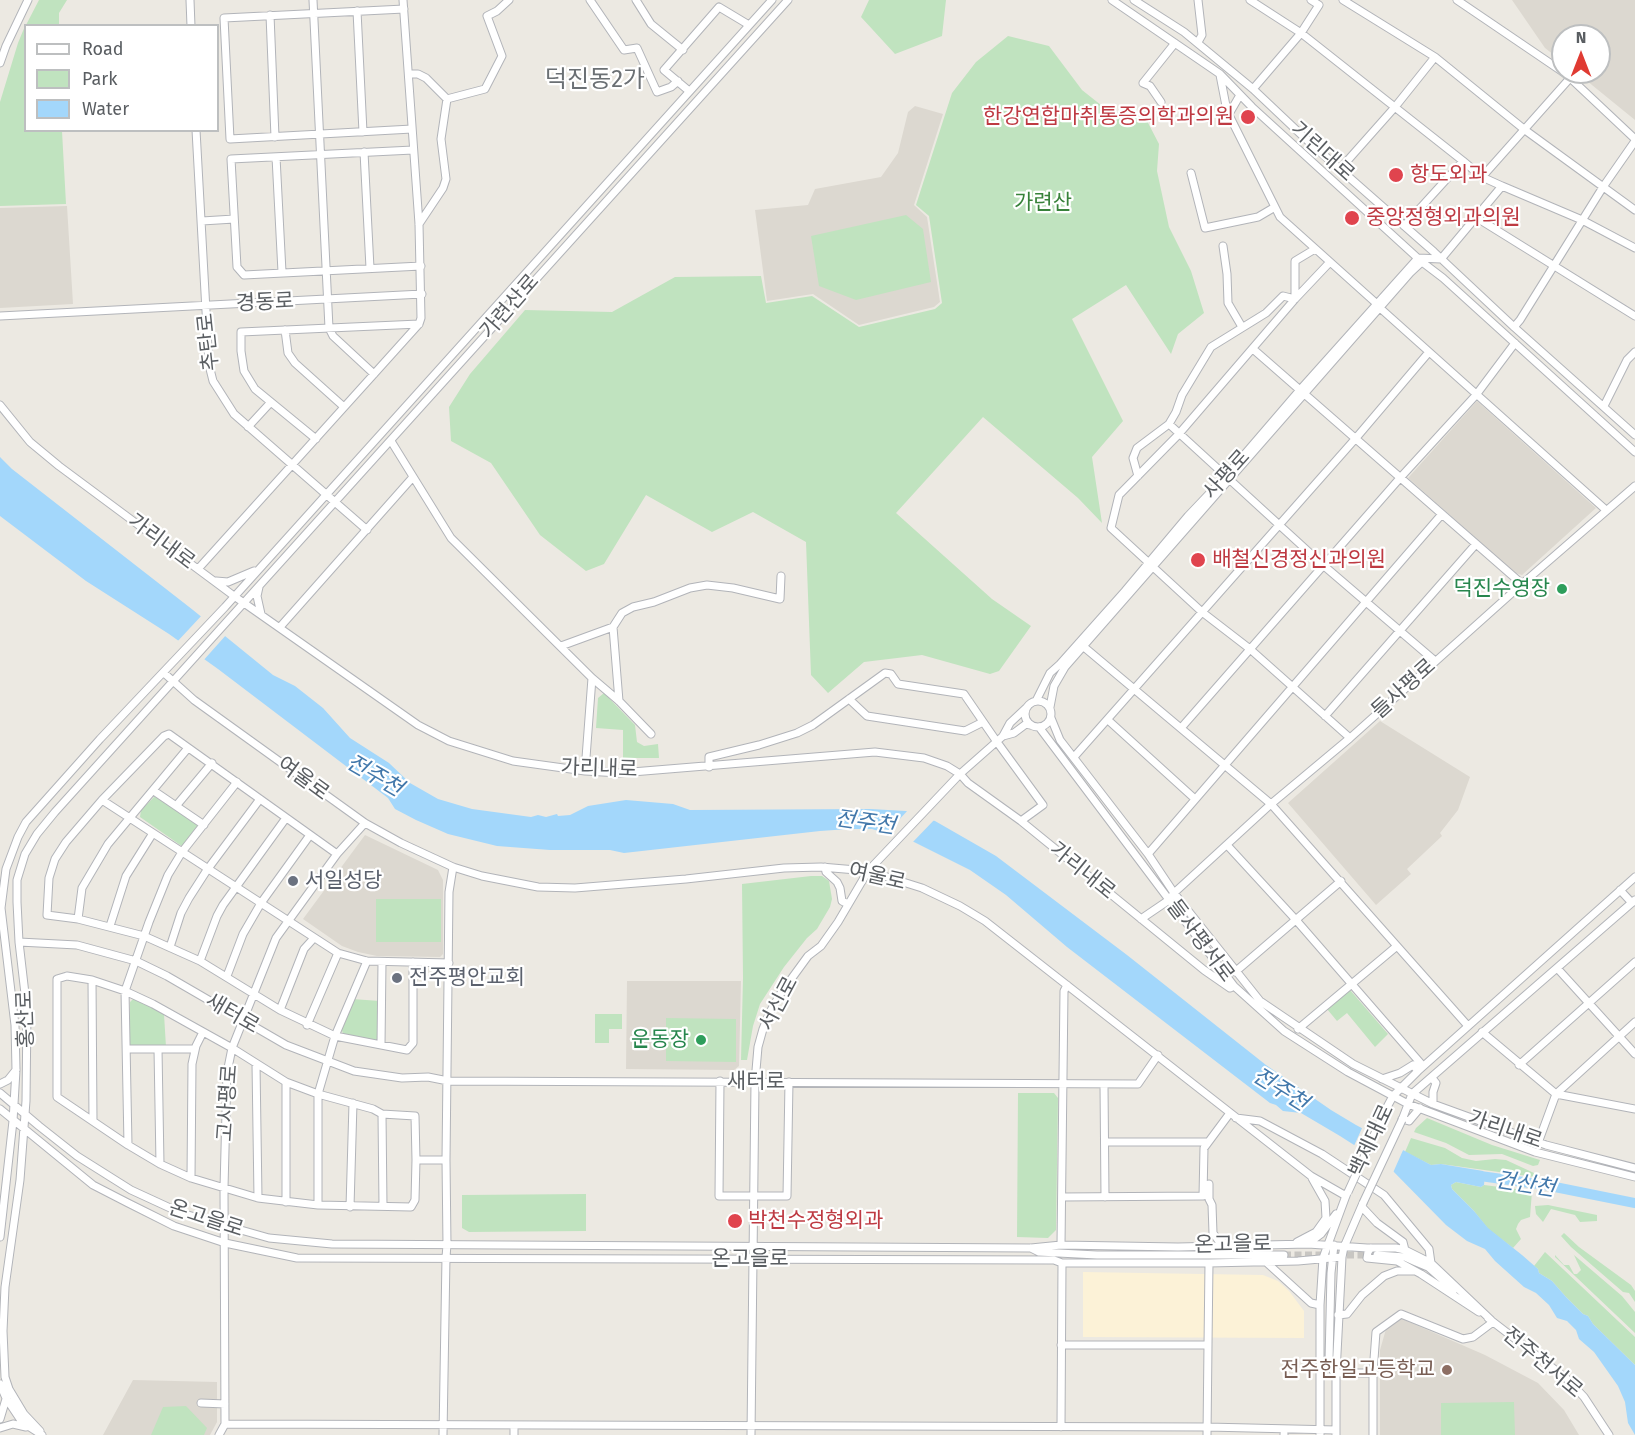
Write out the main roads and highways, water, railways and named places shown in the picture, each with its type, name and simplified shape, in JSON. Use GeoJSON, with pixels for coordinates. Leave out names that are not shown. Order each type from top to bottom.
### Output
{"type":"FeatureCollection","features":[{"type":"Feature","properties":{"kind":"water","name":"전주천"},"geometry":{"type":"Polygon","coordinates":[[[0,457],[12,469],[273,675],[295,686],[323,708],[350,738],[389,763],[410,783],[438,799],[472,809],[531,817],[570,815],[588,806],[626,800],[673,804],[690,810],[870,809],[906,811],[935,821],[996,856],[1127,955],[1266,1065],[1331,1110],[1431,1165],[1441,1164],[1483,1171],[1484,1185],[1481,1187],[1456,1182],[1451,1185],[1452,1189],[1488,1228],[1538,1269],[1539,1273],[1552,1281],[1635,1365],[1635,1435],[1628,1423],[1625,1402],[1618,1386],[1594,1352],[1579,1339],[1576,1330],[1567,1321],[1557,1318],[1549,1305],[1536,1293],[1524,1287],[1485,1249],[1467,1241],[1446,1225],[1390,1168],[1301,1113],[1283,1111],[1270,1103],[1067,947],[1006,895],[970,870],[914,842],[872,829],[820,831],[624,853],[610,850],[550,850],[497,846],[448,834],[395,809],[388,798],[218,669],[169,634],[86,581],[0,516],[0,457]]]}},
{"type":"Feature","properties":{"kind":"waterway","name":"건산천"},"geometry":{"type":"LineString","coordinates":[[1473,1175],[1545,1185],[1635,1203]]}},
{"type":"Feature","properties":{"kind":"tunnel"},"geometry":{"type":"LineString","coordinates":[[1284,1255],[1377,1255]]}},
{"type":"Feature","properties":{"kind":"place","name":"한강연합마취통증의학과의원"},"geometry":{"type":"Point","coordinates":[1248,117]}},
{"type":"Feature","properties":{"kind":"place","name":"항도외과"},"geometry":{"type":"Point","coordinates":[1396,175]}},
{"type":"Feature","properties":{"kind":"place","name":"중앙정형외과의원"},"geometry":{"type":"Point","coordinates":[1352,218]}},
{"type":"Feature","properties":{"kind":"place","name":"배철신경정신과의원"},"geometry":{"type":"Point","coordinates":[1198,560]}},
{"type":"Feature","properties":{"kind":"place","name":"덕진수영장"},"geometry":{"type":"Point","coordinates":[1562,589]}},
{"type":"Feature","properties":{"kind":"place","name":"서일성당"},"geometry":{"type":"Point","coordinates":[293,881]}},
{"type":"Feature","properties":{"kind":"place","name":"전주평안교회"},"geometry":{"type":"Point","coordinates":[397,978]}},
{"type":"Feature","properties":{"kind":"place","name":"운동장"},"geometry":{"type":"Point","coordinates":[701,1040]}},
{"type":"Feature","properties":{"kind":"place","name":"박천수정형외과"},"geometry":{"type":"Point","coordinates":[735,1221]}},
{"type":"Feature","properties":{"kind":"place","name":"전주한일고등학교"},"geometry":{"type":"Point","coordinates":[1447,1370]}},
{"type":"Feature","properties":{"kind":"district","name":"덕진동2가"},"geometry":{"type":"Point","coordinates":[595,80]}},
{"type":"Feature","properties":{"kind":"park label","name":"가련산"},"geometry":{"type":"Point","coordinates":[1043,203]}}]}
